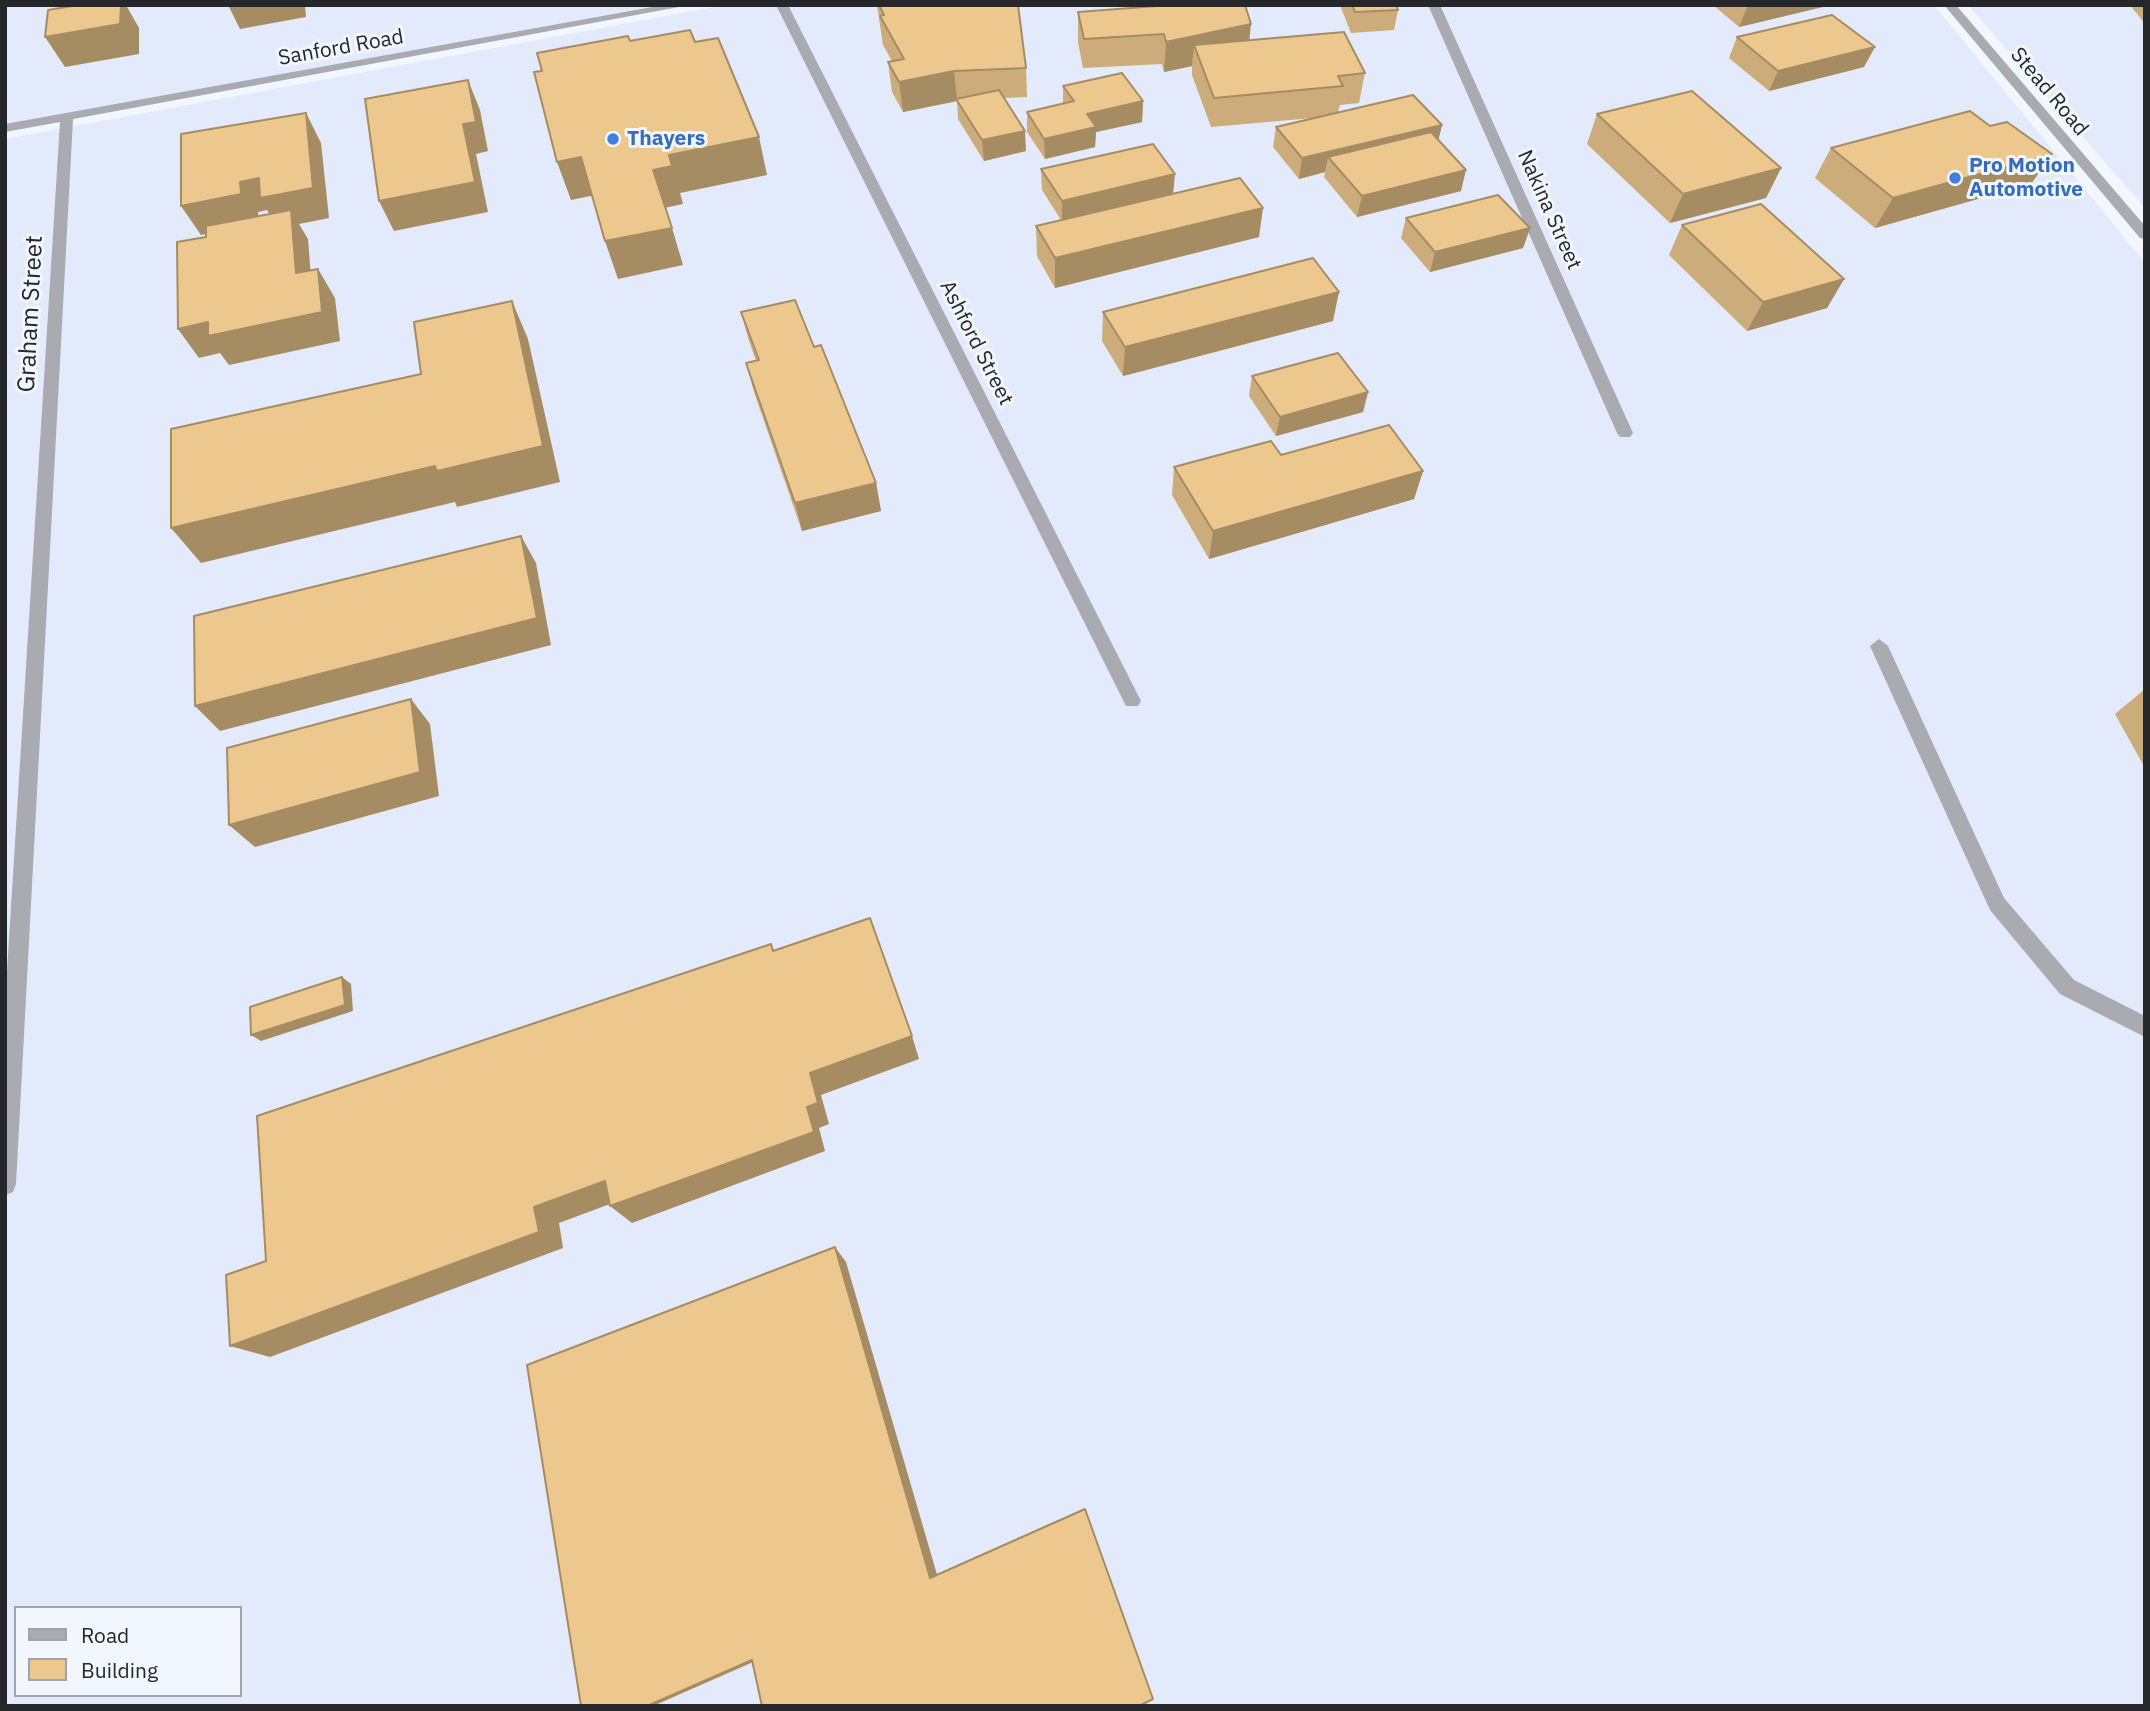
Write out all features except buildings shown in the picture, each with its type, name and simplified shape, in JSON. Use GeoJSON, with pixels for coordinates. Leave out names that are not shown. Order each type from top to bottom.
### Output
{"type":"FeatureCollection","features":[{"type":"Feature","properties":{"kind":"street","name":"Sanford Road"},"geometry":{"type":"LineString","coordinates":[[5,128],[684,5]]}},
{"type":"Feature","properties":{"kind":"street","name":"Ashford Street"},"geometry":{"type":"LineString","coordinates":[[782,5],[1132,701]]}},
{"type":"Feature","properties":{"kind":"street","name":"Nakina Street"},"geometry":{"type":"LineString","coordinates":[[1434,5],[1625,433]]}},
{"type":"Feature","properties":{"kind":"street","name":"Stead Road"},"geometry":{"type":"LineString","coordinates":[[1950,5],[2145,235]]}},
{"type":"Feature","properties":{"kind":"street","name":"Graham Street"},"geometry":{"type":"LineString","coordinates":[[5,1184],[67,117]]}},
{"type":"Feature","properties":{"kind":"lane"},"geometry":{"type":"LineString","coordinates":[[1879,646],[1997,904],[2067,987],[2145,1027]]}},
{"type":"Feature","properties":{"kind":"shaded area"},"geometry":{"type":"Polygon","coordinates":[[[5,5],[661,5],[5,125],[5,5]]]}},
{"type":"Feature","properties":{"kind":"shaded area"},"geometry":{"type":"Polygon","coordinates":[[[725,5],[1934,5],[2145,263],[2145,1706],[5,1706],[5,139],[725,5]]]}},
{"type":"Feature","properties":{"kind":"shaded area"},"geometry":{"type":"Polygon","coordinates":[[[1968,5],[2145,5],[2145,208],[1968,5]]]}},
{"type":"Feature","properties":{"kind":"place","name":"Thayers"},"geometry":{"type":"Point","coordinates":[613,139]}},
{"type":"Feature","properties":{"kind":"place","name":"Pro Motion Automotive"},"geometry":{"type":"Point","coordinates":[1955,178]}}]}
